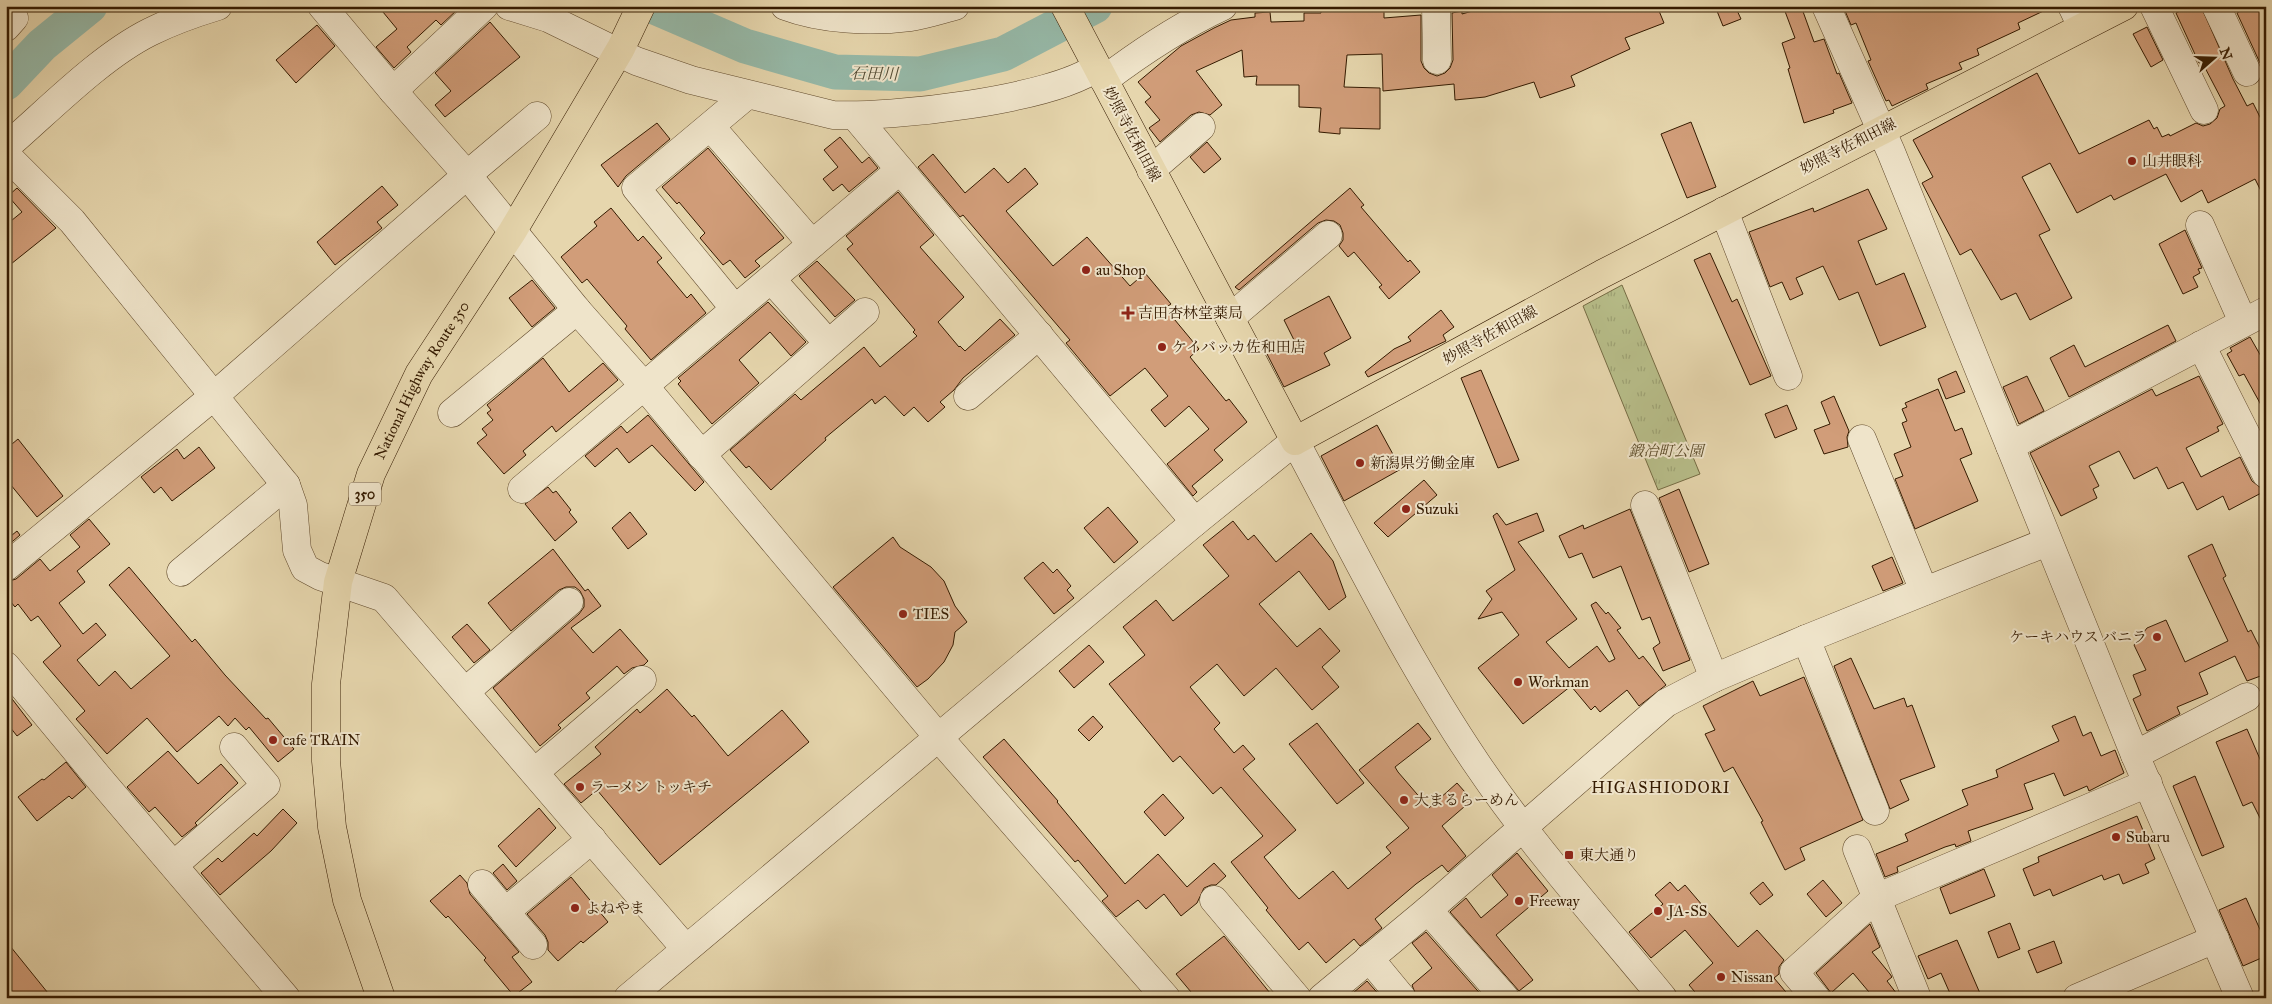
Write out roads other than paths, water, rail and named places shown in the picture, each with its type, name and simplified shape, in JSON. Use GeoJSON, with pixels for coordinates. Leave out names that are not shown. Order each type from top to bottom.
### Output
{"type":"FeatureCollection","features":[{"type":"Feature","properties":{"kind":"main road","name":"National Highway Route 350"},"geometry":{"type":"LineString","coordinates":[[381,998],[347,900],[332,827],[326,761],[326,684],[338,582],[371,474],[419,374],[512,232],[620,50],[641,6]]}},
{"type":"Feature","properties":{"kind":"main road","name":"妙照寺佐和田線"},"geometry":{"type":"LineString","coordinates":[[1065,6],[1295,441],[1593,278],[1881,130],[2077,17],[2124,6]]}},
{"type":"Feature","properties":{"kind":"street"},"geometry":{"type":"LineString","coordinates":[[6,147],[99,66],[142,37],[198,12],[218,6]]}},
{"type":"Feature","properties":{"kind":"street"},"geometry":{"type":"LineString","coordinates":[[322,6],[392,91],[467,175],[576,310],[644,387],[939,738],[1166,998]]}},
{"type":"Feature","properties":{"kind":"street"},"geometry":{"type":"LineString","coordinates":[[392,91],[484,6]]}},
{"type":"Feature","properties":{"kind":"street"},"geometry":{"type":"LineString","coordinates":[[510,6],[548,18],[691,80],[833,115],[855,116],[920,110],[1020,95],[1084,76],[1172,34],[1195,19],[1223,6]]}},
{"type":"Feature","properties":{"kind":"street"},"geometry":{"type":"LineString","coordinates":[[785,6],[805,14],[841,19],[910,17],[955,6]]}},
{"type":"Feature","properties":{"kind":"street"},"geometry":{"type":"LineString","coordinates":[[1436,6],[1437,60]]}},
{"type":"Feature","properties":{"kind":"street"},"geometry":{"type":"LineString","coordinates":[[1826,6],[1881,130],[2135,755],[2240,998]]}},
{"type":"Feature","properties":{"kind":"street"},"geometry":{"type":"LineString","coordinates":[[2154,6],[2204,110]]}},
{"type":"Feature","properties":{"kind":"street"},"geometry":{"type":"LineString","coordinates":[[2216,6],[2247,72]]}},
{"type":"Feature","properties":{"kind":"street"},"geometry":{"type":"LineString","coordinates":[[736,308],[636,188],[747,95]]}},
{"type":"Feature","properties":{"kind":"street"},"geometry":{"type":"LineString","coordinates":[[6,566],[214,396],[537,116]]}},
{"type":"Feature","properties":{"kind":"street"},"geometry":{"type":"LineString","coordinates":[[855,116],[1195,522]]}},
{"type":"Feature","properties":{"kind":"street"},"geometry":{"type":"LineString","coordinates":[[711,127],[812,244]]}},
{"type":"Feature","properties":{"kind":"street"},"geometry":{"type":"LineString","coordinates":[[1151,170],[1201,127]]}},
{"type":"Feature","properties":{"kind":"street"},"geometry":{"type":"LineString","coordinates":[[6,155],[72,221],[286,485],[294,505],[297,550],[305,568],[320,576],[384,598],[466,691],[685,948]]}},
{"type":"Feature","properties":{"kind":"street"},"geometry":{"type":"LineString","coordinates":[[522,489],[900,170]]}},
{"type":"Feature","properties":{"kind":"street"},"geometry":{"type":"LineString","coordinates":[[1724,211],[1788,376]]}},
{"type":"Feature","properties":{"kind":"street"},"geometry":{"type":"LineString","coordinates":[[2010,446],[2201,345],[2258,320],[2200,225]]}},
{"type":"Feature","properties":{"kind":"street"},"geometry":{"type":"LineString","coordinates":[[1230,318],[1328,235]]}},
{"type":"Feature","properties":{"kind":"street"},"geometry":{"type":"LineString","coordinates":[[771,279],[828,343]]}},
{"type":"Feature","properties":{"kind":"street"},"geometry":{"type":"LineString","coordinates":[[452,413],[576,310]]}},
{"type":"Feature","properties":{"kind":"street"},"geometry":{"type":"LineString","coordinates":[[701,455],[865,312]]}},
{"type":"Feature","properties":{"kind":"street"},"geometry":{"type":"LineString","coordinates":[[968,396],[1038,336]]}},
{"type":"Feature","properties":{"kind":"street"},"geometry":{"type":"LineString","coordinates":[[2201,345],[2266,474]]}},
{"type":"Feature","properties":{"kind":"street"},"geometry":{"type":"LineString","coordinates":[[1862,439],[1924,591]]}},
{"type":"Feature","properties":{"kind":"street"},"geometry":{"type":"LineString","coordinates":[[628,998],[685,948],[939,738],[1195,522],[1295,441],[1436,702],[1522,827],[1663,998]]}},
{"type":"Feature","properties":{"kind":"street"},"geometry":{"type":"LineString","coordinates":[[181,572],[286,485]]}},
{"type":"Feature","properties":{"kind":"street"},"geometry":{"type":"LineString","coordinates":[[1645,504],[1714,678]]}},
{"type":"Feature","properties":{"kind":"street"},"geometry":{"type":"LineString","coordinates":[[1322,998],[1428,910],[1666,704],[1714,678],[2047,542]]}},
{"type":"Feature","properties":{"kind":"street"},"geometry":{"type":"LineString","coordinates":[[466,691],[569,602]]}},
{"type":"Feature","properties":{"kind":"street"},"geometry":{"type":"LineString","coordinates":[[1806,639],[1875,811]]}},
{"type":"Feature","properties":{"kind":"street"},"geometry":{"type":"LineString","coordinates":[[6,666],[286,998]]}},
{"type":"Feature","properties":{"kind":"street"},"geometry":{"type":"LineString","coordinates":[[535,772],[642,680]]}},
{"type":"Feature","properties":{"kind":"street"},"geometry":{"type":"LineString","coordinates":[[2135,755],[2247,697]]}},
{"type":"Feature","properties":{"kind":"street"},"geometry":{"type":"LineString","coordinates":[[174,865],[266,785],[234,747]]}},
{"type":"Feature","properties":{"kind":"street"},"geometry":{"type":"LineString","coordinates":[[1816,998],[1794,972],[1876,898],[2148,783]]}},
{"type":"Feature","properties":{"kind":"street"},"geometry":{"type":"LineString","coordinates":[[505,912],[592,839]]}},
{"type":"Feature","properties":{"kind":"street"},"geometry":{"type":"LineString","coordinates":[[1857,850],[1917,998]]}},
{"type":"Feature","properties":{"kind":"street"},"geometry":{"type":"LineString","coordinates":[[482,884],[533,944]]}},
{"type":"Feature","properties":{"kind":"street"},"geometry":{"type":"LineString","coordinates":[[1214,900],[1297,998]]}},
{"type":"Feature","properties":{"kind":"street"},"geometry":{"type":"LineString","coordinates":[[1428,910],[1505,998]]}},
{"type":"Feature","properties":{"kind":"street"},"geometry":{"type":"LineString","coordinates":[[2077,998],[2215,940]]}},
{"type":"Feature","properties":{"kind":"street"},"geometry":{"type":"LineString","coordinates":[[1369,958],[1402,998]]}},
{"type":"Feature","properties":{"kind":"waterway","name":"石田川"},"geometry":{"type":"LineString","coordinates":[[6,83],[42,45],[90,6]]}},
{"type":"Feature","properties":{"kind":"waterway","name":"石田川"},"geometry":{"type":"LineString","coordinates":[[652,6],[745,46],[835,72],[920,74],[1003,54],[1095,6]]}},
{"type":"Feature","properties":{"kind":"place","name":"山井眼科"},"geometry":{"type":"Point","coordinates":[2132,161]}},
{"type":"Feature","properties":{"kind":"place","name":"au Shop"},"geometry":{"type":"Point","coordinates":[1086,270]}},
{"type":"Feature","properties":{"kind":"place","name":"吉田杏林堂薬局"},"geometry":{"type":"Point","coordinates":[1128,313]}},
{"type":"Feature","properties":{"kind":"place","name":"ケイバッカ佐和田店"},"geometry":{"type":"Point","coordinates":[1162,347]}},
{"type":"Feature","properties":{"kind":"place","name":"新潟県労働金庫"},"geometry":{"type":"Point","coordinates":[1360,463]}},
{"type":"Feature","properties":{"kind":"place","name":"Suzuki"},"geometry":{"type":"Point","coordinates":[1406,509]}},
{"type":"Feature","properties":{"kind":"place","name":"TIES"},"geometry":{"type":"Point","coordinates":[903,614]}},
{"type":"Feature","properties":{"kind":"place","name":"ケーキハウス バニラ"},"geometry":{"type":"Point","coordinates":[2157,637]}},
{"type":"Feature","properties":{"kind":"place","name":"Workman"},"geometry":{"type":"Point","coordinates":[1518,682]}},
{"type":"Feature","properties":{"kind":"place","name":"cafe TRAIN"},"geometry":{"type":"Point","coordinates":[273,740]}},
{"type":"Feature","properties":{"kind":"place","name":"ラーメン トッキチ"},"geometry":{"type":"Point","coordinates":[580,787]}},
{"type":"Feature","properties":{"kind":"place","name":"大まるらーめん"},"geometry":{"type":"Point","coordinates":[1404,800]}},
{"type":"Feature","properties":{"kind":"place","name":"Subaru"},"geometry":{"type":"Point","coordinates":[2116,837]}},
{"type":"Feature","properties":{"kind":"place","name":"東大通り"},"geometry":{"type":"Point","coordinates":[1569,855]}},
{"type":"Feature","properties":{"kind":"place","name":"Freeway"},"geometry":{"type":"Point","coordinates":[1519,901]}},
{"type":"Feature","properties":{"kind":"place","name":"よねやま"},"geometry":{"type":"Point","coordinates":[575,908]}},
{"type":"Feature","properties":{"kind":"place","name":"JA-SS"},"geometry":{"type":"Point","coordinates":[1658,911]}},
{"type":"Feature","properties":{"kind":"place","name":"Nissan"},"geometry":{"type":"Point","coordinates":[1721,977]}},
{"type":"Feature","properties":{"kind":"district","name":"HIGASHIODORI"},"geometry":{"type":"Point","coordinates":[1661,787]}},
{"type":"Feature","properties":{"kind":"park label","name":"鍛冶町公園"},"geometry":{"type":"Point","coordinates":[1666,451]}}]}
